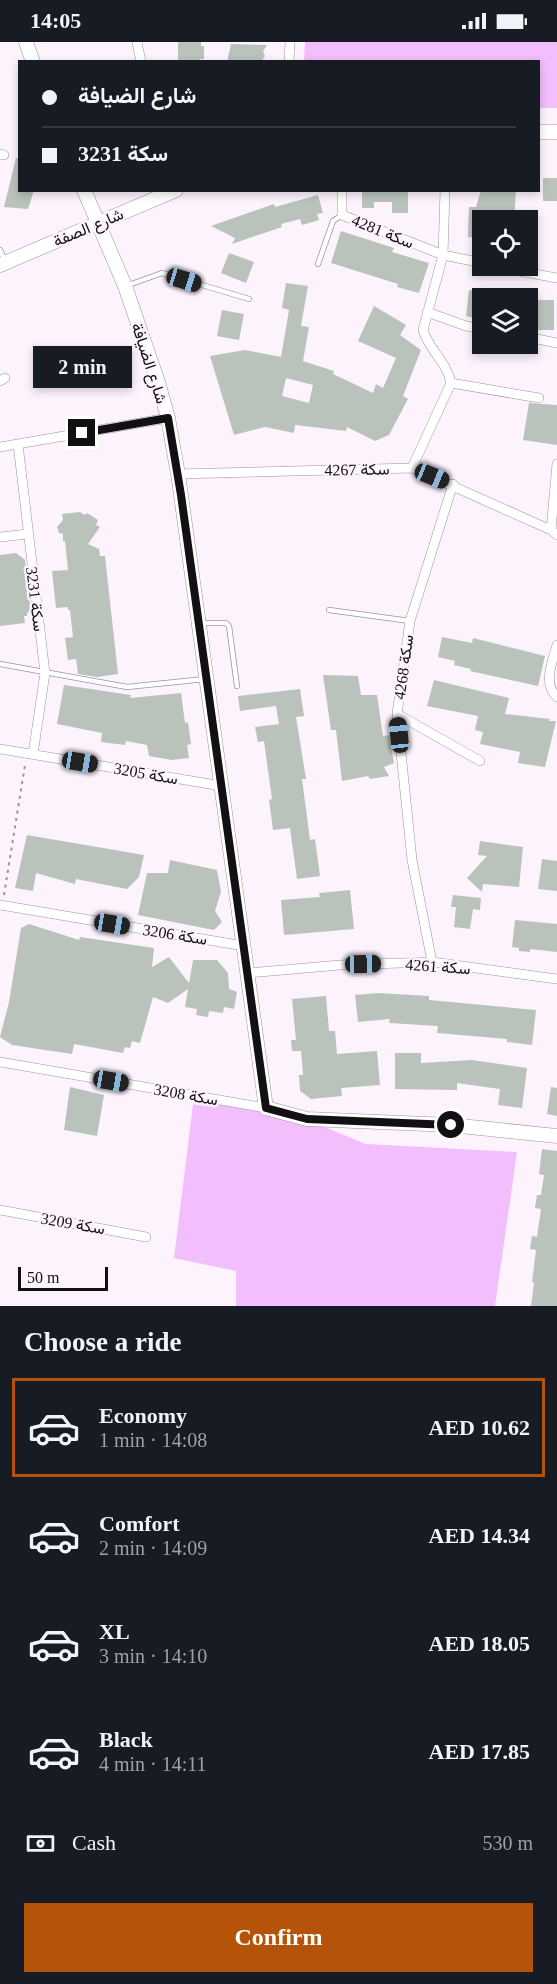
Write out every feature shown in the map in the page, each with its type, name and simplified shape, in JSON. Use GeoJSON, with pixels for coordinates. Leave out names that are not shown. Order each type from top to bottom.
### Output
{"type":"FeatureCollection","features":[{"type":"Feature","properties":{"kind":"street"},"geometry":{"type":"LineString","coordinates":[[26,42],[32,60]]}},
{"type":"Feature","properties":{"kind":"street"},"geometry":{"type":"LineString","coordinates":[[137,42],[141,60]]}},
{"type":"Feature","properties":{"kind":"street"},"geometry":{"type":"LineString","coordinates":[[289,60],[290,42]]}},
{"type":"Feature","properties":{"kind":"street"},"geometry":{"type":"LineString","coordinates":[[540,132],[557,132]]}},
{"type":"Feature","properties":{"kind":"street","name":"شارع الضيافة"},"geometry":{"type":"LineString","coordinates":[[85,192],[125,286],[168,418],[178,474],[266,1108]]}},
{"type":"Feature","properties":{"kind":"street","name":"شارع الصفة"},"geometry":{"type":"LineString","coordinates":[[2,260],[171,192]]}},
{"type":"Feature","properties":{"kind":"street"},"geometry":{"type":"LineString","coordinates":[[342,192],[342,215]]}},
{"type":"Feature","properties":{"kind":"street"},"geometry":{"type":"LineString","coordinates":[[412,468],[451,383],[449,372],[426,339],[423,330],[443,255],[445,192]]}},
{"type":"Feature","properties":{"kind":"street","name":"سكة 4281"},"geometry":{"type":"LineString","coordinates":[[342,215],[443,255],[472,262]]}},
{"type":"Feature","properties":{"kind":"street"},"geometry":{"type":"LineString","coordinates":[[538,274],[557,278]]}},
{"type":"Feature","properties":{"kind":"street"},"geometry":{"type":"LineString","coordinates":[[426,312],[472,327]]}},
{"type":"Feature","properties":{"kind":"street"},"geometry":{"type":"LineString","coordinates":[[538,339],[557,343]]}},
{"type":"Feature","properties":{"kind":"street"},"geometry":{"type":"LineString","coordinates":[[451,383],[540,398]]}},
{"type":"Feature","properties":{"kind":"street"},"geometry":{"type":"LineString","coordinates":[[0,447],[168,418]]}},
{"type":"Feature","properties":{"kind":"street","name":"سكة 3231"},"geometry":{"type":"LineString","coordinates":[[18,444],[45,672],[30,753]]}},
{"type":"Feature","properties":{"kind":"street"},"geometry":{"type":"LineString","coordinates":[[554,532],[557,465]]}},
{"type":"Feature","properties":{"kind":"street","name":"سكة 4267"},"geometry":{"type":"LineString","coordinates":[[178,474],[412,468],[453,484],[554,532]]}},
{"type":"Feature","properties":{"kind":"street","name":"سكة 4268"},"geometry":{"type":"LineString","coordinates":[[432,962],[412,860],[397,714],[410,621],[453,484]]}},
{"type":"Feature","properties":{"kind":"street"},"geometry":{"type":"LineString","coordinates":[[0,537],[28,534]]}},
{"type":"Feature","properties":{"kind":"street"},"geometry":{"type":"LineString","coordinates":[[557,645],[549,680],[553,693],[557,697]]}},
{"type":"Feature","properties":{"kind":"street"},"geometry":{"type":"LineString","coordinates":[[397,714],[480,760]]}},
{"type":"Feature","properties":{"kind":"street","name":"سكة 3205"},"geometry":{"type":"LineString","coordinates":[[0,749],[222,786]]}},
{"type":"Feature","properties":{"kind":"street","name":"سكة 3206"},"geometry":{"type":"LineString","coordinates":[[1,905],[244,946]]}},
{"type":"Feature","properties":{"kind":"street","name":"سكة 4261"},"geometry":{"type":"LineString","coordinates":[[248,973],[340,965],[432,962],[557,979]]}},
{"type":"Feature","properties":{"kind":"street","name":"سكة 3208"},"geometry":{"type":"LineString","coordinates":[[0,1062],[266,1108]]}},
{"type":"Feature","properties":{"kind":"street"},"geometry":{"type":"LineString","coordinates":[[266,1108],[307,1119],[451,1125],[557,1136]]}},
{"type":"Feature","properties":{"kind":"street","name":"سكة 3209"},"geometry":{"type":"LineString","coordinates":[[0,1210],[146,1237]]}},
{"type":"Feature","properties":{"kind":"lane","name":"سكة 4281"},"geometry":{"type":"LineString","coordinates":[[318,264],[333,221],[342,215]]}},
{"type":"Feature","properties":{"kind":"lane"},"geometry":{"type":"LineString","coordinates":[[125,286],[162,273],[249,299]]}},
{"type":"Feature","properties":{"kind":"lane"},"geometry":{"type":"LineString","coordinates":[[329,610],[410,621]]}},
{"type":"Feature","properties":{"kind":"lane"},"geometry":{"type":"LineString","coordinates":[[199,623],[226,623],[229,626],[237,686]]}},
{"type":"Feature","properties":{"kind":"lane"},"geometry":{"type":"LineString","coordinates":[[0,664],[127,687],[207,679]]}},
{"type":"Feature","properties":{"kind":"path"},"geometry":{"type":"LineString","coordinates":[[1,905],[30,753]]}},
{"type":"Feature","properties":{"kind":"shaded area"},"geometry":{"type":"Polygon","coordinates":[[[305,42],[557,42],[557,108],[540,108],[540,60],[304,60],[305,42]]]}},
{"type":"Feature","properties":{"kind":"shaded area"},"geometry":{"type":"Polygon","coordinates":[[[194,1096],[307,1120],[366,1144],[517,1152],[495,1306],[236,1306],[236,1271],[174,1258],[194,1096]]]}},
{"type":"Feature","properties":{"kind":"building"},"geometry":{"type":"Polygon","coordinates":[[[178,42],[201,42],[201,46],[204,46],[204,59],[178,60],[178,42]]]}},
{"type":"Feature","properties":{"kind":"building"},"geometry":{"type":"Polygon","coordinates":[[[231,44],[267,45],[263,51],[265,56],[262,60],[227,60],[231,44]]]}},
{"type":"Feature","properties":{"kind":"building"},"geometry":{"type":"Polygon","coordinates":[[[16,158],[18,158],[18,192],[33,192],[28,209],[4,207],[16,158]]]}},
{"type":"Feature","properties":{"kind":"building"},"geometry":{"type":"Polygon","coordinates":[[[543,178],[557,178],[557,201],[543,201],[543,178]]]}},
{"type":"Feature","properties":{"kind":"building"},"geometry":{"type":"Polygon","coordinates":[[[362,192],[408,192],[408,213],[392,213],[392,202],[374,202],[374,208],[362,208],[362,192]]]}},
{"type":"Feature","properties":{"kind":"building"},"geometry":{"type":"Polygon","coordinates":[[[480,192],[516,192],[515,210],[472,210],[472,237],[468,237],[469,207],[476,207],[480,192]]]}},
{"type":"Feature","properties":{"kind":"building"},"geometry":{"type":"Polygon","coordinates":[[[318,195],[323,213],[317,214],[319,220],[302,225],[300,219],[281,224],[282,227],[232,244],[235,238],[211,226],[274,204],[275,207],[318,195]]]}},
{"type":"Feature","properties":{"kind":"building"},"geometry":{"type":"Polygon","coordinates":[[[341,231],[394,248],[392,252],[429,263],[419,293],[331,263],[341,231]]]}},
{"type":"Feature","properties":{"kind":"building"},"geometry":{"type":"Polygon","coordinates":[[[229,253],[254,262],[246,283],[221,273],[229,253]]]}},
{"type":"Feature","properties":{"kind":"building"},"geometry":{"type":"Polygon","coordinates":[[[286,283],[308,286],[301,326],[309,327],[303,361],[334,371],[333,374],[373,393],[376,384],[383,388],[396,358],[358,341],[374,306],[406,325],[400,335],[421,350],[403,396],[408,399],[389,435],[375,441],[347,427],[346,431],[295,425],[294,433],[265,427],[234,435],[210,356],[245,350],[281,357],[289,310],[282,308],[286,283]],[[286,378],[282,396],[309,403],[313,385],[286,378]]]}},
{"type":"Feature","properties":{"kind":"building"},"geometry":{"type":"Polygon","coordinates":[[[469,290],[472,290],[472,317],[466,316],[469,290]]]}},
{"type":"Feature","properties":{"kind":"building"},"geometry":{"type":"Polygon","coordinates":[[[538,300],[554,300],[554,330],[538,330],[538,300]]]}},
{"type":"Feature","properties":{"kind":"building"},"geometry":{"type":"Polygon","coordinates":[[[222,310],[244,314],[239,340],[217,336],[222,310]]]}},
{"type":"Feature","properties":{"kind":"building"},"geometry":{"type":"Polygon","coordinates":[[[529,403],[557,405],[557,445],[523,440],[529,403]]]}},
{"type":"Feature","properties":{"kind":"building"},"geometry":{"type":"Polygon","coordinates":[[[80,512],[85,515],[87,513],[98,520],[96,525],[100,527],[88,544],[99,549],[100,556],[105,556],[118,674],[97,677],[78,674],[76,659],[68,660],[65,638],[73,637],[70,610],[68,607],[56,608],[52,571],[68,570],[65,541],[57,527],[63,520],[62,514],[80,512]]]}},
{"type":"Feature","properties":{"kind":"building"},"geometry":{"type":"Polygon","coordinates":[[[16,553],[25,560],[31,612],[24,616],[25,623],[0,626],[0,555],[16,553]]]}},
{"type":"Feature","properties":{"kind":"building"},"geometry":{"type":"Polygon","coordinates":[[[442,637],[472,643],[473,638],[545,656],[538,686],[470,671],[471,669],[454,665],[455,661],[438,657],[442,637]]]}},
{"type":"Feature","properties":{"kind":"building"},"geometry":{"type":"Polygon","coordinates":[[[323,675],[358,676],[361,695],[377,695],[383,736],[389,735],[394,763],[384,767],[389,776],[370,779],[368,776],[342,781],[336,730],[331,730],[323,675]]]}},
{"type":"Feature","properties":{"kind":"building"},"geometry":{"type":"Polygon","coordinates":[[[434,680],[509,698],[505,714],[556,721],[545,767],[518,763],[520,752],[480,744],[483,732],[475,730],[478,716],[427,706],[434,680]]]}},
{"type":"Feature","properties":{"kind":"building"},"geometry":{"type":"Polygon","coordinates":[[[64,685],[131,695],[130,698],[181,693],[185,723],[188,722],[191,744],[187,745],[189,758],[172,760],[149,756],[147,745],[126,741],[125,745],[101,742],[102,733],[57,724],[64,685]]]}},
{"type":"Feature","properties":{"kind":"building"},"geometry":{"type":"Polygon","coordinates":[[[300,689],[304,716],[296,717],[306,779],[302,779],[310,840],[315,839],[320,876],[297,879],[290,828],[273,830],[269,800],[272,799],[264,741],[258,742],[255,727],[279,724],[276,706],[240,711],[238,696],[300,689]]]}},
{"type":"Feature","properties":{"kind":"building"},"geometry":{"type":"Polygon","coordinates":[[[27,835],[144,855],[139,877],[127,889],[76,879],[75,884],[36,873],[33,891],[15,888],[27,835]]]}},
{"type":"Feature","properties":{"kind":"building"},"geometry":{"type":"Polygon","coordinates":[[[480,841],[523,847],[519,887],[483,884],[482,892],[467,878],[487,856],[478,855],[480,841]]]}},
{"type":"Feature","properties":{"kind":"building"},"geometry":{"type":"Polygon","coordinates":[[[542,859],[557,861],[557,891],[538,889],[542,859]]]}},
{"type":"Feature","properties":{"kind":"building"},"geometry":{"type":"Polygon","coordinates":[[[170,860],[217,870],[221,892],[215,911],[222,922],[214,930],[138,915],[147,873],[168,873],[170,860]]]}},
{"type":"Feature","properties":{"kind":"building"},"geometry":{"type":"Polygon","coordinates":[[[350,890],[354,929],[284,935],[281,900],[320,897],[319,893],[350,890]]]}},
{"type":"Feature","properties":{"kind":"building"},"geometry":{"type":"Polygon","coordinates":[[[453,895],[481,898],[480,910],[473,909],[470,929],[454,927],[456,907],[451,907],[453,895]]]}},
{"type":"Feature","properties":{"kind":"building"},"geometry":{"type":"Polygon","coordinates":[[[515,920],[557,924],[557,952],[530,949],[530,952],[519,951],[519,948],[512,947],[515,920]]]}},
{"type":"Feature","properties":{"kind":"building"},"geometry":{"type":"Polygon","coordinates":[[[29,924],[79,940],[80,937],[154,948],[152,967],[169,957],[189,983],[193,960],[217,960],[228,973],[229,989],[237,992],[234,1009],[224,1007],[223,1013],[209,1011],[208,1017],[196,1015],[197,1009],[185,1007],[188,989],[168,1003],[153,997],[140,1043],[132,1041],[130,1048],[125,1047],[123,1053],[74,1044],[72,1054],[12,1045],[0,1037],[9,1002],[21,928],[29,924]]]}},
{"type":"Feature","properties":{"kind":"building"},"geometry":{"type":"Polygon","coordinates":[[[378,993],[429,996],[429,1000],[536,1010],[532,1045],[507,1042],[507,1039],[437,1033],[438,1026],[389,1023],[390,1019],[358,1022],[355,995],[378,993]]]}},
{"type":"Feature","properties":{"kind":"building"},"geometry":{"type":"Polygon","coordinates":[[[326,996],[329,1031],[335,1031],[337,1054],[377,1051],[380,1085],[341,1088],[342,1096],[311,1099],[300,1091],[299,1075],[303,1075],[301,1051],[292,1051],[291,1040],[296,1040],[292,999],[326,996]]]}},
{"type":"Feature","properties":{"kind":"building"},"geometry":{"type":"Polygon","coordinates":[[[395,1053],[421,1053],[421,1063],[472,1060],[527,1068],[522,1108],[498,1105],[500,1089],[457,1083],[457,1090],[395,1089],[395,1053]]]}},
{"type":"Feature","properties":{"kind":"building"},"geometry":{"type":"Polygon","coordinates":[[[70,1087],[104,1095],[97,1136],[64,1130],[70,1087]]]}},
{"type":"Feature","properties":{"kind":"building"},"geometry":{"type":"Polygon","coordinates":[[[551,1087],[557,1088],[557,1116],[547,1114],[551,1087]]]}},
{"type":"Feature","properties":{"kind":"building"},"geometry":{"type":"Polygon","coordinates":[[[542,1149],[557,1151],[557,1306],[531,1306],[536,1250],[530,1249],[532,1236],[537,1237],[541,1209],[535,1208],[537,1195],[541,1195],[544,1175],[539,1174],[542,1149]]]}},
{"type":"Feature","properties":{"kind":"route"},"geometry":{"type":"LineString","coordinates":[[82,433],[168,418],[181,495],[266,1108],[307,1119],[451,1125]]}}]}
